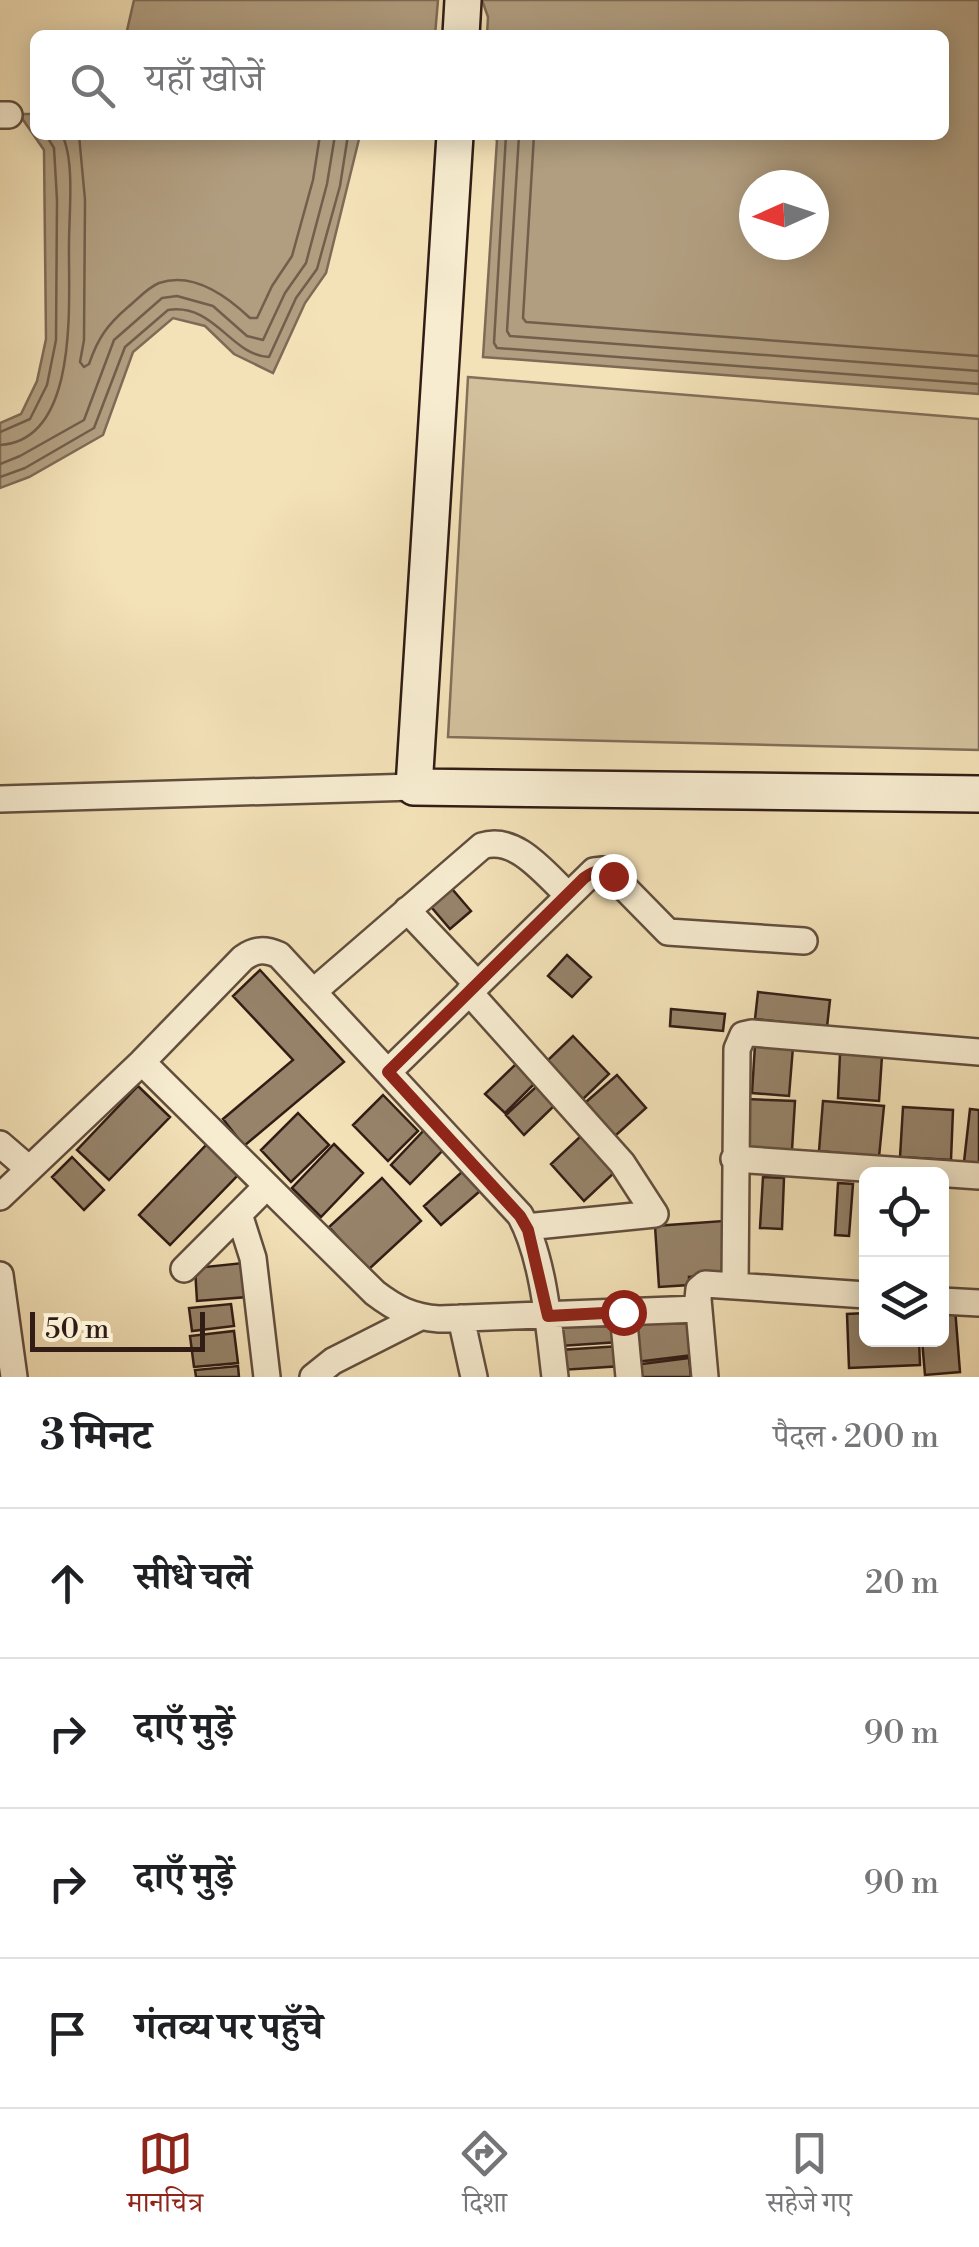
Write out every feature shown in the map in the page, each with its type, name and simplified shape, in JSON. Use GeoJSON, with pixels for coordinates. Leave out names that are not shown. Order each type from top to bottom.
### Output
{"type":"FeatureCollection","features":[{"type":"Feature","properties":{"kind":"main road"},"geometry":{"type":"LineString","coordinates":[[461,30],[464,0]]}},
{"type":"Feature","properties":{"kind":"main road"},"geometry":{"type":"LineString","coordinates":[[455,140],[414,786],[979,794]]}},
{"type":"Feature","properties":{"kind":"street"},"geometry":{"type":"LineString","coordinates":[[0,799],[414,786]]}},
{"type":"Feature","properties":{"kind":"street"},"geometry":{"type":"LineString","coordinates":[[313,992],[482,846],[494,842],[508,844],[567,894]]}},
{"type":"Feature","properties":{"kind":"street"},"geometry":{"type":"LineString","coordinates":[[388,1072],[594,871],[603,870],[613,876],[668,932],[804,941]]}},
{"type":"Feature","properties":{"kind":"street"},"geometry":{"type":"LineString","coordinates":[[408,910],[622,1163],[656,1214],[526,1226]]}},
{"type":"Feature","properties":{"kind":"street"},"geometry":{"type":"LineString","coordinates":[[0,1197],[254,950],[267,950],[280,955],[520,1216],[526,1226],[548,1316],[554,1377]]}},
{"type":"Feature","properties":{"kind":"street"},"geometry":{"type":"LineString","coordinates":[[735,1285],[737,1048],[743,1035],[979,1052]]}},
{"type":"Feature","properties":{"kind":"street"},"geometry":{"type":"LineString","coordinates":[[142,1062],[397,1310],[418,1318],[461,1318],[698,1308]]}},
{"type":"Feature","properties":{"kind":"street"},"geometry":{"type":"LineString","coordinates":[[0,1144],[29,1169]]}},
{"type":"Feature","properties":{"kind":"street"},"geometry":{"type":"LineString","coordinates":[[734,1159],[979,1176]]}},
{"type":"Feature","properties":{"kind":"street"},"geometry":{"type":"LineString","coordinates":[[184,1269],[267,1186]]}},
{"type":"Feature","properties":{"kind":"street"},"geometry":{"type":"LineString","coordinates":[[239,1214],[254,1258],[267,1377]]}},
{"type":"Feature","properties":{"kind":"street"},"geometry":{"type":"LineString","coordinates":[[0,1276],[14,1377]]}},
{"type":"Feature","properties":{"kind":"street"},"geometry":{"type":"LineString","coordinates":[[705,1377],[698,1308],[698,1289],[704,1284],[859,1294]]}},
{"type":"Feature","properties":{"kind":"street"},"geometry":{"type":"LineString","coordinates":[[949,1301],[979,1303]]}},
{"type":"Feature","properties":{"kind":"street"},"geometry":{"type":"LineString","coordinates":[[623,1312],[629,1377]]}},
{"type":"Feature","properties":{"kind":"street"},"geometry":{"type":"LineString","coordinates":[[313,1377],[333,1362],[418,1318]]}},
{"type":"Feature","properties":{"kind":"street"},"geometry":{"type":"LineString","coordinates":[[461,1318],[474,1377]]}},
{"type":"Feature","properties":{"kind":"shaded area"},"geometry":{"type":"Polygon","coordinates":[[[468,377],[979,419],[979,750],[448,737],[468,377]]]}},
{"type":"Feature","properties":{"kind":"water"},"geometry":{"type":"Polygon","coordinates":[[[134,0],[438,0],[435,30],[127,30],[134,0]]]}},
{"type":"Feature","properties":{"kind":"water"},"geometry":{"type":"Polygon","coordinates":[[[482,0],[979,0],[979,394],[483,357],[497,140],[949,140],[949,30],[487,30],[482,0]]]}},
{"type":"Feature","properties":{"kind":"water"},"geometry":{"type":"Polygon","coordinates":[[[19,114],[30,114],[30,130],[19,114]]]}},
{"type":"Feature","properties":{"kind":"water"},"geometry":{"type":"Polygon","coordinates":[[[37,140],[359,140],[326,273],[305,303],[273,373],[234,354],[205,326],[173,318],[133,352],[103,435],[29,477],[0,488],[0,423],[21,414],[37,381],[46,339],[44,150],[37,140]]]}},
{"type":"Feature","properties":{"kind":"building"},"geometry":{"type":"Polygon","coordinates":[[[447,883],[471,911],[450,929],[426,901],[447,883]]]}},
{"type":"Feature","properties":{"kind":"building"},"geometry":{"type":"Polygon","coordinates":[[[567,955],[591,977],[572,997],[548,976],[567,955]]]}},
{"type":"Feature","properties":{"kind":"building"},"geometry":{"type":"Polygon","coordinates":[[[260,970],[344,1062],[244,1146],[223,1119],[293,1060],[233,996],[260,970]]]}},
{"type":"Feature","properties":{"kind":"building"},"geometry":{"type":"Polygon","coordinates":[[[758,992],[830,1000],[827,1027],[755,1019],[758,992]]]}},
{"type":"Feature","properties":{"kind":"building"},"geometry":{"type":"Polygon","coordinates":[[[671,1009],[725,1014],[723,1031],[670,1026],[671,1009]]]}},
{"type":"Feature","properties":{"kind":"building"},"geometry":{"type":"Polygon","coordinates":[[[573,1036],[609,1074],[583,1099],[547,1061],[573,1036]]]}},
{"type":"Feature","properties":{"kind":"building"},"geometry":{"type":"Polygon","coordinates":[[[755,1045],[793,1047],[789,1096],[752,1093],[755,1045]]]}},
{"type":"Feature","properties":{"kind":"building"},"geometry":{"type":"Polygon","coordinates":[[[840,1054],[882,1056],[879,1101],[838,1098],[840,1054]]]}},
{"type":"Feature","properties":{"kind":"building"},"geometry":{"type":"Polygon","coordinates":[[[519,1061],[538,1080],[505,1113],[485,1094],[519,1061]]]}},
{"type":"Feature","properties":{"kind":"building"},"geometry":{"type":"Polygon","coordinates":[[[617,1075],[646,1108],[615,1136],[586,1102],[617,1075]]]}},
{"type":"Feature","properties":{"kind":"building"},"geometry":{"type":"Polygon","coordinates":[[[138,1086],[170,1117],[109,1180],[77,1150],[138,1086]]]}},
{"type":"Feature","properties":{"kind":"building"},"geometry":{"type":"Polygon","coordinates":[[[537,1086],[555,1105],[524,1135],[506,1115],[537,1086]]]}},
{"type":"Feature","properties":{"kind":"building"},"geometry":{"type":"Polygon","coordinates":[[[383,1095],[418,1131],[388,1161],[353,1125],[383,1095]]]}},
{"type":"Feature","properties":{"kind":"building"},"geometry":{"type":"Polygon","coordinates":[[[746,1099],[795,1101],[792,1150],[743,1147],[746,1099]]]}},
{"type":"Feature","properties":{"kind":"building"},"geometry":{"type":"Polygon","coordinates":[[[823,1101],[884,1106],[879,1157],[819,1151],[823,1101]]]}},
{"type":"Feature","properties":{"kind":"building"},"geometry":{"type":"Polygon","coordinates":[[[903,1107],[953,1110],[951,1160],[900,1157],[903,1107]]]}},
{"type":"Feature","properties":{"kind":"building"},"geometry":{"type":"Polygon","coordinates":[[[970,1109],[979,1110],[979,1164],[964,1162],[970,1109]]]}},
{"type":"Feature","properties":{"kind":"building"},"geometry":{"type":"Polygon","coordinates":[[[298,1113],[329,1145],[291,1182],[261,1150],[298,1113]]]}},
{"type":"Feature","properties":{"kind":"building"},"geometry":{"type":"Polygon","coordinates":[[[428,1126],[448,1145],[410,1184],[391,1165],[428,1126]]]}},
{"type":"Feature","properties":{"kind":"building"},"geometry":{"type":"Polygon","coordinates":[[[582,1135],[615,1172],[584,1201],[551,1164],[582,1135]]]}},
{"type":"Feature","properties":{"kind":"building"},"geometry":{"type":"Polygon","coordinates":[[[208,1143],[240,1173],[170,1245],[139,1215],[208,1143]]]}},
{"type":"Feature","properties":{"kind":"building"},"geometry":{"type":"Polygon","coordinates":[[[334,1144],[363,1173],[321,1217],[292,1188],[334,1144]]]}},
{"type":"Feature","properties":{"kind":"building"},"geometry":{"type":"Polygon","coordinates":[[[72,1157],[104,1190],[84,1210],[52,1177],[72,1157]]]}},
{"type":"Feature","properties":{"kind":"building"},"geometry":{"type":"Polygon","coordinates":[[[463,1171],[480,1191],[441,1225],[424,1206],[463,1171]]]}},
{"type":"Feature","properties":{"kind":"building"},"geometry":{"type":"Polygon","coordinates":[[[763,1177],[784,1178],[782,1229],[760,1228],[763,1177]]]}},
{"type":"Feature","properties":{"kind":"building"},"geometry":{"type":"Polygon","coordinates":[[[382,1178],[421,1221],[368,1270],[329,1227],[382,1178]]]}},
{"type":"Feature","properties":{"kind":"building"},"geometry":{"type":"Polygon","coordinates":[[[838,1183],[853,1184],[849,1236],[835,1235],[838,1183]]]}},
{"type":"Feature","properties":{"kind":"building"},"geometry":{"type":"Polygon","coordinates":[[[723,1221],[726,1274],[689,1277],[689,1285],[659,1287],[655,1226],[723,1221]]]}},
{"type":"Feature","properties":{"kind":"building"},"geometry":{"type":"Polygon","coordinates":[[[243,1263],[247,1297],[197,1301],[195,1268],[243,1263]]]}},
{"type":"Feature","properties":{"kind":"building"},"geometry":{"type":"Polygon","coordinates":[[[231,1304],[234,1326],[192,1331],[189,1308],[231,1304]]]}},
{"type":"Feature","properties":{"kind":"building"},"geometry":{"type":"Polygon","coordinates":[[[949,1308],[955,1308],[960,1372],[925,1375],[923,1347],[949,1347],[949,1308]]]}},
{"type":"Feature","properties":{"kind":"building"},"geometry":{"type":"Polygon","coordinates":[[[859,1313],[859,1347],[919,1347],[920,1365],[849,1368],[847,1314],[859,1313]]]}},
{"type":"Feature","properties":{"kind":"building"},"geometry":{"type":"Polygon","coordinates":[[[687,1317],[693,1355],[636,1362],[630,1322],[687,1317]]]}},
{"type":"Feature","properties":{"kind":"building"},"geometry":{"type":"Polygon","coordinates":[[[617,1319],[619,1342],[560,1346],[558,1323],[617,1319]]]}},
{"type":"Feature","properties":{"kind":"building"},"geometry":{"type":"Polygon","coordinates":[[[234,1331],[238,1363],[194,1367],[190,1336],[234,1331]]]}},
{"type":"Feature","properties":{"kind":"building"},"geometry":{"type":"Polygon","coordinates":[[[620,1346],[622,1366],[561,1370],[560,1350],[620,1346]]]}},
{"type":"Feature","properties":{"kind":"building"},"geometry":{"type":"Polygon","coordinates":[[[689,1358],[691,1377],[636,1377],[634,1365],[689,1358]]]}},
{"type":"Feature","properties":{"kind":"building"},"geometry":{"type":"Polygon","coordinates":[[[238,1366],[239,1377],[196,1377],[195,1370],[238,1366]]]}},
{"type":"Feature","properties":{"kind":"route"},"geometry":{"type":"LineString","coordinates":[[613,876],[603,870],[584,878],[388,1072],[520,1216],[528,1230],[548,1316],[623,1312]]}}]}
